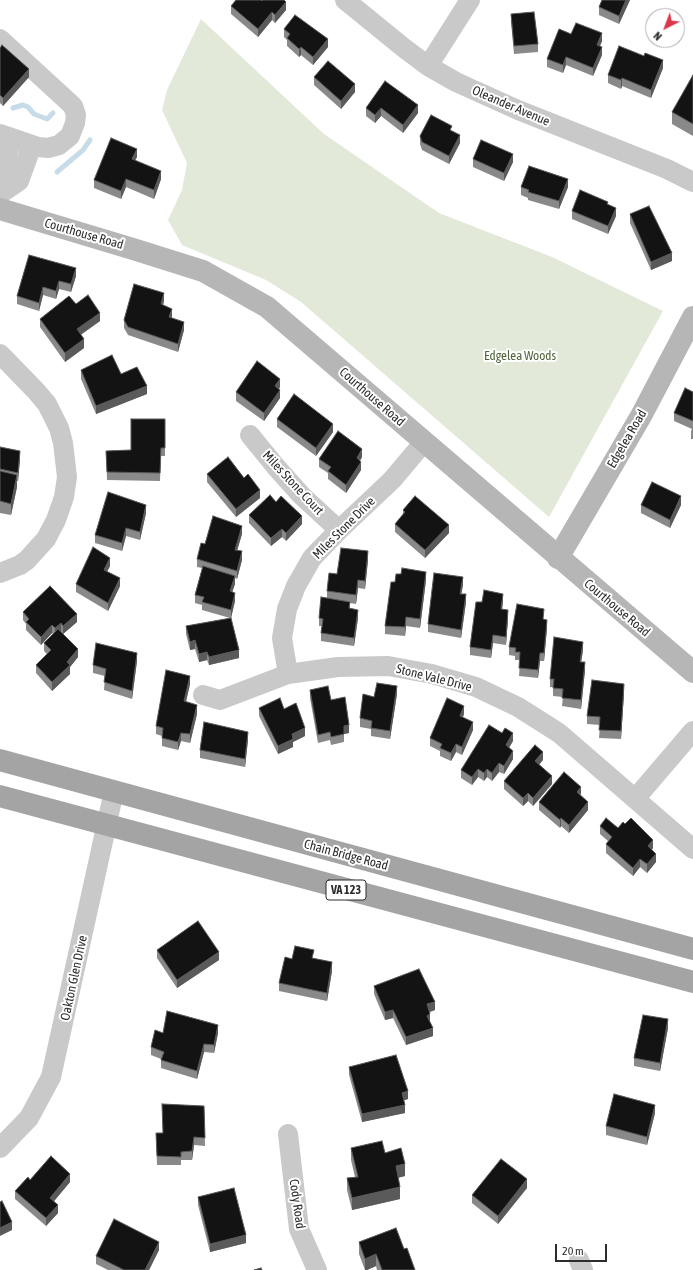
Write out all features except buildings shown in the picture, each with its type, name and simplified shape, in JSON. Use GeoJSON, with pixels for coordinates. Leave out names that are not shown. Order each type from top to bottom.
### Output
{"type":"FeatureCollection","features":[{"type":"Feature","properties":{"kind":"main road","name":"Chain Bridge Road"},"geometry":{"type":"LineString","coordinates":[[0,760],[693,949]]}},
{"type":"Feature","properties":{"kind":"main road","name":"VA 123"},"geometry":{"type":"LineString","coordinates":[[0,796],[693,982]]}},
{"type":"Feature","properties":{"kind":"street","name":"Oleander Avenue"},"geometry":{"type":"LineString","coordinates":[[345,0],[428,66],[456,82],[518,110],[667,169],[693,182]]}},
{"type":"Feature","properties":{"kind":"street"},"geometry":{"type":"LineString","coordinates":[[428,66],[470,0]]}},
{"type":"Feature","properties":{"kind":"street"},"geometry":{"type":"LineString","coordinates":[[0,39],[73,106],[76,115],[76,123],[70,136],[59,145],[48,148],[6,136],[0,180]]}},
{"type":"Feature","properties":{"kind":"street"},"geometry":{"type":"LineString","coordinates":[[0,194],[20,181],[32,144]]}},
{"type":"Feature","properties":{"kind":"street","name":"Courthouse Road"},"geometry":{"type":"LineString","coordinates":[[0,210],[203,271],[267,306],[558,558],[693,672]]}},
{"type":"Feature","properties":{"kind":"street","name":"Edgelea Road"},"geometry":{"type":"LineString","coordinates":[[558,558],[641,416],[687,343],[693,317]]}},
{"type":"Feature","properties":{"kind":"street"},"geometry":{"type":"LineString","coordinates":[[0,354],[47,404],[59,428],[64,443],[67,477],[64,498],[56,520],[46,539],[33,556],[0,573]]}},
{"type":"Feature","properties":{"kind":"street","name":"Miles Stone Court"},"geometry":{"type":"LineString","coordinates":[[250,435],[302,496],[338,530]]}},
{"type":"Feature","properties":{"kind":"street","name":"Miles Stone Drive"},"geometry":{"type":"LineString","coordinates":[[288,674],[282,638],[288,609],[296,586],[312,558],[338,530],[392,480],[424,442]]}},
{"type":"Feature","properties":{"kind":"street","name":"Stone Vale Drive"},"geometry":{"type":"LineString","coordinates":[[203,695],[220,700],[288,674],[338,667],[388,666],[432,674],[476,688],[518,707],[558,733],[693,850]]}},
{"type":"Feature","properties":{"kind":"street"},"geometry":{"type":"LineString","coordinates":[[635,799],[693,731]]}},
{"type":"Feature","properties":{"kind":"street","name":"Oakton Glen Drive"},"geometry":{"type":"LineString","coordinates":[[0,1148],[29,1118],[51,1077],[56,1063],[114,791]]}},
{"type":"Feature","properties":{"kind":"street","name":"Cody Road"},"geometry":{"type":"LineString","coordinates":[[288,1134],[299,1229],[317,1270]]}},
{"type":"Feature","properties":{"kind":"green space","name":"Edgelea Woods"},"geometry":{"type":"Polygon","coordinates":[[[201,19],[324,134],[439,213],[552,257],[663,311],[549,517],[301,302],[266,280],[182,245],[168,220],[182,190],[187,163],[162,110],[167,90],[201,19]]]}},
{"type":"Feature","properties":{"kind":"waterway"},"geometry":{"type":"LineString","coordinates":[[13,108],[23,105],[28,107],[34,114],[47,119],[53,113]]}},
{"type":"Feature","properties":{"kind":"waterway"},"geometry":{"type":"LineString","coordinates":[[57,172],[83,150],[90,140]]}}]}
